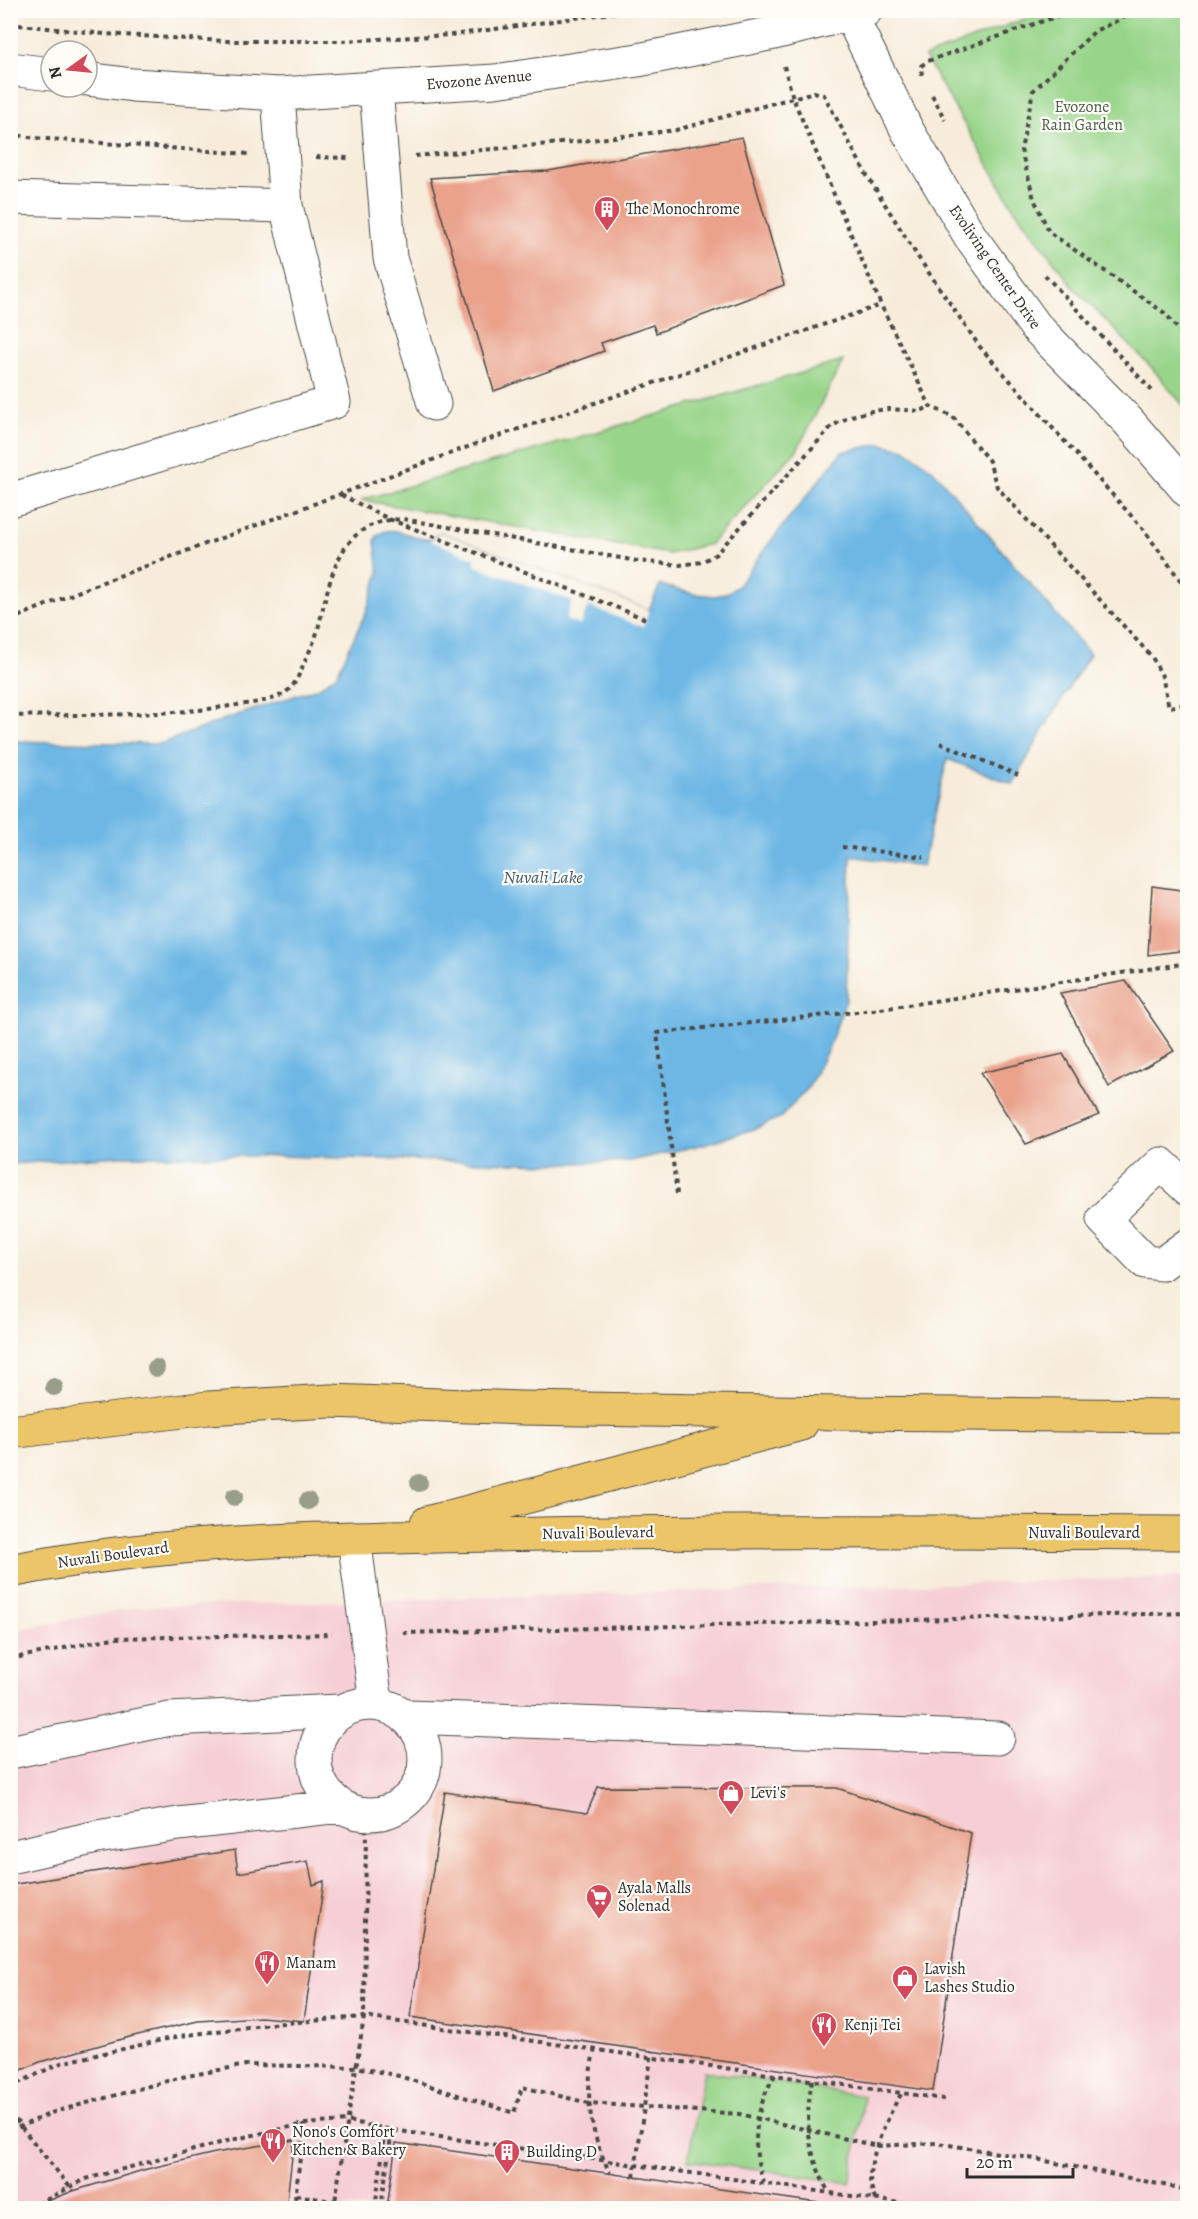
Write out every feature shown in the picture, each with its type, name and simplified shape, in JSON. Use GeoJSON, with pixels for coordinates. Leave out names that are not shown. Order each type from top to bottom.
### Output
{"type":"FeatureCollection","features":[{"type":"Feature","properties":{"kind":"main road"},"geometry":{"type":"LineString","coordinates":[[10,1432],[208,1408],[330,1401],[533,1408],[1188,1416]]}},
{"type":"Feature","properties":{"kind":"main road"},"geometry":{"type":"LineString","coordinates":[[366,1538],[840,1413]]}},
{"type":"Feature","properties":{"kind":"main road","name":"Nuvali Boulevard"},"geometry":{"type":"LineString","coordinates":[[10,1571],[169,1547],[366,1538],[654,1532],[1188,1533]]}},
{"type":"Feature","properties":{"kind":"street","name":"Evozone Avenue"},"geometry":{"type":"LineString","coordinates":[[99,81],[134,85],[278,94],[495,81],[638,60],[774,33],[855,12]]}},
{"type":"Feature","properties":{"kind":"street","name":"Evoliving Center Drive"},"geometry":{"type":"LineString","coordinates":[[855,12],[908,130],[970,236],[1036,327],[1128,421],[1188,491]]}},
{"type":"Feature","properties":{"kind":"street"},"geometry":{"type":"LineString","coordinates":[[10,69],[39,73]]}},
{"type":"Feature","properties":{"kind":"street"},"geometry":{"type":"LineString","coordinates":[[376,89],[390,258],[434,404]]}},
{"type":"Feature","properties":{"kind":"street"},"geometry":{"type":"LineString","coordinates":[[10,500],[334,402],[286,206],[278,94]]}},
{"type":"Feature","properties":{"kind":"street"},"geometry":{"type":"LineString","coordinates":[[10,198],[286,206]]}},
{"type":"Feature","properties":{"kind":"street"},"geometry":{"type":"LineString","coordinates":[[1188,1189],[1161,1164],[1103,1219],[1144,1262],[1162,1264],[1188,1245]]}},
{"type":"Feature","properties":{"kind":"street"},"geometry":{"type":"LineString","coordinates":[[366,1538],[367,1634],[376,1703]]}},
{"type":"Feature","properties":{"kind":"street"},"geometry":{"type":"LineString","coordinates":[[10,1752],[170,1719],[340,1711],[357,1704],[376,1703],[393,1708],[408,1717],[418,1731],[424,1747],[425,1764],[421,1781],[412,1795],[399,1806],[383,1813],[354,1810],[167,1826],[97,1837],[10,1857]]}},
{"type":"Feature","properties":{"kind":"street"},"geometry":{"type":"LineString","coordinates":[[340,1711],[322,1732],[318,1740],[315,1759],[318,1777],[327,1793],[354,1810]]}},
{"type":"Feature","properties":{"kind":"street"},"geometry":{"type":"LineString","coordinates":[[408,1717],[998,1737]]}},
{"type":"Feature","properties":{"kind":"path"},"geometry":{"type":"LineString","coordinates":[[10,24],[105,34],[224,41],[342,41],[452,35],[633,10]]}},
{"type":"Feature","properties":{"kind":"path"},"geometry":{"type":"LineString","coordinates":[[926,83],[920,73],[921,66],[927,61],[1075,10]]}},
{"type":"Feature","properties":{"kind":"path"},"geometry":{"type":"LineString","coordinates":[[1152,10],[1127,16],[1095,31],[1033,91],[1021,150],[1034,199],[1049,232],[1166,314],[1188,342]]}},
{"type":"Feature","properties":{"kind":"path"},"geometry":{"type":"LineString","coordinates":[[774,33],[793,98],[881,305],[930,406],[952,417],[989,461],[998,487],[1152,657],[1162,676],[1169,707],[1188,704]]}},
{"type":"Feature","properties":{"kind":"path"},"geometry":{"type":"LineString","coordinates":[[793,98],[814,92],[825,95],[866,174],[918,257],[980,346],[1122,504],[1144,530],[1188,591]]}},
{"type":"Feature","properties":{"kind":"path"},"geometry":{"type":"LineString","coordinates":[[931,93],[946,122]]}},
{"type":"Feature","properties":{"kind":"path"},"geometry":{"type":"LineString","coordinates":[[1039,268],[1157,398]]}},
{"type":"Feature","properties":{"kind":"path"},"geometry":{"type":"LineString","coordinates":[[10,620],[92,586],[482,442],[881,305]]}},
{"type":"Feature","properties":{"kind":"path"},"geometry":{"type":"LineString","coordinates":[[10,716],[226,707],[272,699],[282,695],[291,689],[298,678],[317,632],[327,586],[352,537],[360,530],[389,519],[403,519],[637,561],[680,565],[702,562],[716,554],[832,426],[851,416],[872,411],[889,409],[921,411],[930,406]]}},
{"type":"Feature","properties":{"kind":"path"},"geometry":{"type":"LineString","coordinates":[[341,495],[389,519],[646,619]]}},
{"type":"Feature","properties":{"kind":"path"},"geometry":{"type":"LineString","coordinates":[[940,743],[1018,775]]}},
{"type":"Feature","properties":{"kind":"path"},"geometry":{"type":"LineString","coordinates":[[842,847],[924,857]]}},
{"type":"Feature","properties":{"kind":"path"},"geometry":{"type":"LineString","coordinates":[[677,1194],[657,1032],[874,1010],[1188,963]]}},
{"type":"Feature","properties":{"kind":"path"},"geometry":{"type":"LineString","coordinates":[[10,1659],[113,1638],[367,1634],[1188,1613]]}},
{"type":"Feature","properties":{"kind":"path"},"geometry":{"type":"LineString","coordinates":[[334,2208],[364,2017],[354,1810]]}},
{"type":"Feature","properties":{"kind":"path"},"geometry":{"type":"LineString","coordinates":[[10,2087],[61,2063],[180,2036],[271,2024],[364,2017],[944,2099]]}},
{"type":"Feature","properties":{"kind":"path"},"geometry":{"type":"LineString","coordinates":[[595,2049],[589,2103],[592,2130],[603,2161],[610,2173]]}},
{"type":"Feature","properties":{"kind":"path"},"geometry":{"type":"LineString","coordinates":[[634,2177],[652,2051]]}},
{"type":"Feature","properties":{"kind":"path"},"geometry":{"type":"LineString","coordinates":[[10,2132],[54,2112],[182,2077],[246,2065],[356,2067],[399,2076],[514,2113],[522,2087],[589,2103],[739,2114],[877,2146],[937,2143],[1041,2160],[1188,2190]]}},
{"type":"Feature","properties":{"kind":"path"},"geometry":{"type":"LineString","coordinates":[[764,2184],[757,2161],[758,2119],[762,2101],[775,2075]]}},
{"type":"Feature","properties":{"kind":"path"},"geometry":{"type":"LineString","coordinates":[[812,2080],[807,2130],[813,2157],[829,2193]]}},
{"type":"Feature","properties":{"kind":"path"},"geometry":{"type":"LineString","coordinates":[[875,2200],[870,2175],[877,2146],[892,2108],[902,2093]]}},
{"type":"Feature","properties":{"kind":"path"},"geometry":{"type":"LineString","coordinates":[[10,2113],[73,2191]]}},
{"type":"Feature","properties":{"kind":"path"},"geometry":{"type":"LineString","coordinates":[[30,2208],[86,2179],[231,2140],[304,2124],[347,2121],[392,2130],[927,2207]]}},
{"type":"Feature","properties":{"kind":"path"},"geometry":{"type":"LineString","coordinates":[[294,2208],[304,2124]]}},
{"type":"Feature","properties":{"kind":"path"},"geometry":{"type":"LineString","coordinates":[[296,2195],[375,2208],[386,2129]]}},
{"type":"Feature","properties":{"kind":"path"},"geometry":{"type":"LineString","coordinates":[[381,2208],[392,2130]]}},
{"type":"Feature","properties":{"kind":"shaded area","name":"Ayala Malls Solenad"},"geometry":{"type":"Polygon","coordinates":[[[1187,1577],[1187,2208],[11,2208],[10,1631],[137,1607],[1187,1577]]]}},
{"type":"Feature","properties":{"kind":"green space","name":"Evozone Rain Garden"},"geometry":{"type":"Polygon","coordinates":[[[1045,11],[1187,11],[1187,410],[1152,368],[1073,287],[1013,207],[925,57],[1045,11]]]}},
{"type":"Feature","properties":{"kind":"green space"},"geometry":{"type":"Polygon","coordinates":[[[843,361],[797,450],[710,544],[669,554],[361,500],[843,361]]]}},
{"type":"Feature","properties":{"kind":"green space"},"geometry":{"type":"Polygon","coordinates":[[[704,2071],[864,2096],[850,2183],[688,2160],[704,2071]]]}},
{"type":"Feature","properties":{"kind":"water","name":"Nuvali Lake"},"geometry":{"type":"Polygon","coordinates":[[[880,444],[905,449],[933,470],[1090,654],[1013,784],[947,759],[922,866],[851,856],[846,1000],[828,1049],[808,1088],[781,1117],[757,1128],[701,1145],[630,1161],[546,1164],[276,1156],[119,1156],[11,1164],[11,741],[160,744],[318,688],[337,674],[366,612],[379,573],[376,537],[392,530],[426,539],[433,538],[440,532],[649,610],[660,585],[694,594],[715,596],[727,593],[738,586],[842,452],[880,444]]]}},
{"type":"Feature","properties":{"kind":"pier"},"geometry":{"type":"Polygon","coordinates":[[[440,532],[649,610],[643,627],[588,606],[580,625],[566,620],[572,601],[474,565],[476,559],[429,540],[434,539],[440,532]]]}},
{"type":"Feature","properties":{"kind":"building","name":"The Monochrome"},"geometry":{"type":"Polygon","coordinates":[[[742,137],[784,285],[656,333],[653,325],[601,343],[604,351],[494,391],[430,178],[548,171],[742,137]]]}},
{"type":"Feature","properties":{"kind":"building"},"geometry":{"type":"Polygon","coordinates":[[[1152,886],[1188,891],[1188,950],[1148,955],[1152,886]]]}},
{"type":"Feature","properties":{"kind":"building"},"geometry":{"type":"Polygon","coordinates":[[[1126,981],[1174,1051],[1109,1087],[1060,993],[1126,981]]]}},
{"type":"Feature","properties":{"kind":"building"},"geometry":{"type":"Polygon","coordinates":[[[1063,1054],[1099,1115],[1026,1144],[980,1073],[1063,1054]]]}},
{"type":"Feature","properties":{"kind":"building"},"geometry":{"type":"Polygon","coordinates":[[[598,1787],[837,1788],[971,1833],[933,2091],[410,2017],[445,1792],[587,1813],[598,1787]]]}},
{"type":"Feature","properties":{"kind":"building"},"geometry":{"type":"Polygon","coordinates":[[[235,1850],[238,1873],[308,1861],[313,1885],[324,1881],[304,2021],[261,2017],[198,2021],[129,2037],[40,2062],[10,2075],[10,1885],[235,1850]]]}},
{"type":"Feature","properties":{"kind":"building"},"geometry":{"type":"Polygon","coordinates":[[[294,2140],[286,2208],[30,2208],[73,2191],[147,2169],[215,2153],[294,2140]]]}},
{"type":"Feature","properties":{"kind":"building","name":"Building D"},"geometry":{"type":"Polygon","coordinates":[[[396,2143],[846,2207],[846,2208],[387,2208],[396,2143]]]}},
{"type":"Feature","properties":{"kind":"place","name":"The Monochrome"},"geometry":{"type":"Point","coordinates":[607,232]}},
{"type":"Feature","properties":{"kind":"place","name":"Levi's"},"geometry":{"type":"Point","coordinates":[731,1816]}},
{"type":"Feature","properties":{"kind":"place","name":"Ayala Malls Solenad"},"geometry":{"type":"Point","coordinates":[599,1920]}},
{"type":"Feature","properties":{"kind":"place","name":"Manam"},"geometry":{"type":"Point","coordinates":[267,1986]}},
{"type":"Feature","properties":{"kind":"place","name":"Lavish Lashes Studio"},"geometry":{"type":"Point","coordinates":[905,2001]}},
{"type":"Feature","properties":{"kind":"place","name":"Kenji Tei"},"geometry":{"type":"Point","coordinates":[824,2048]}},
{"type":"Feature","properties":{"kind":"place","name":"Nono's Comfort Kitchen & Bakery"},"geometry":{"type":"Point","coordinates":[273,2164]}},
{"type":"Feature","properties":{"kind":"place","name":"Building D"},"geometry":{"type":"Point","coordinates":[507,2175]}}]}
